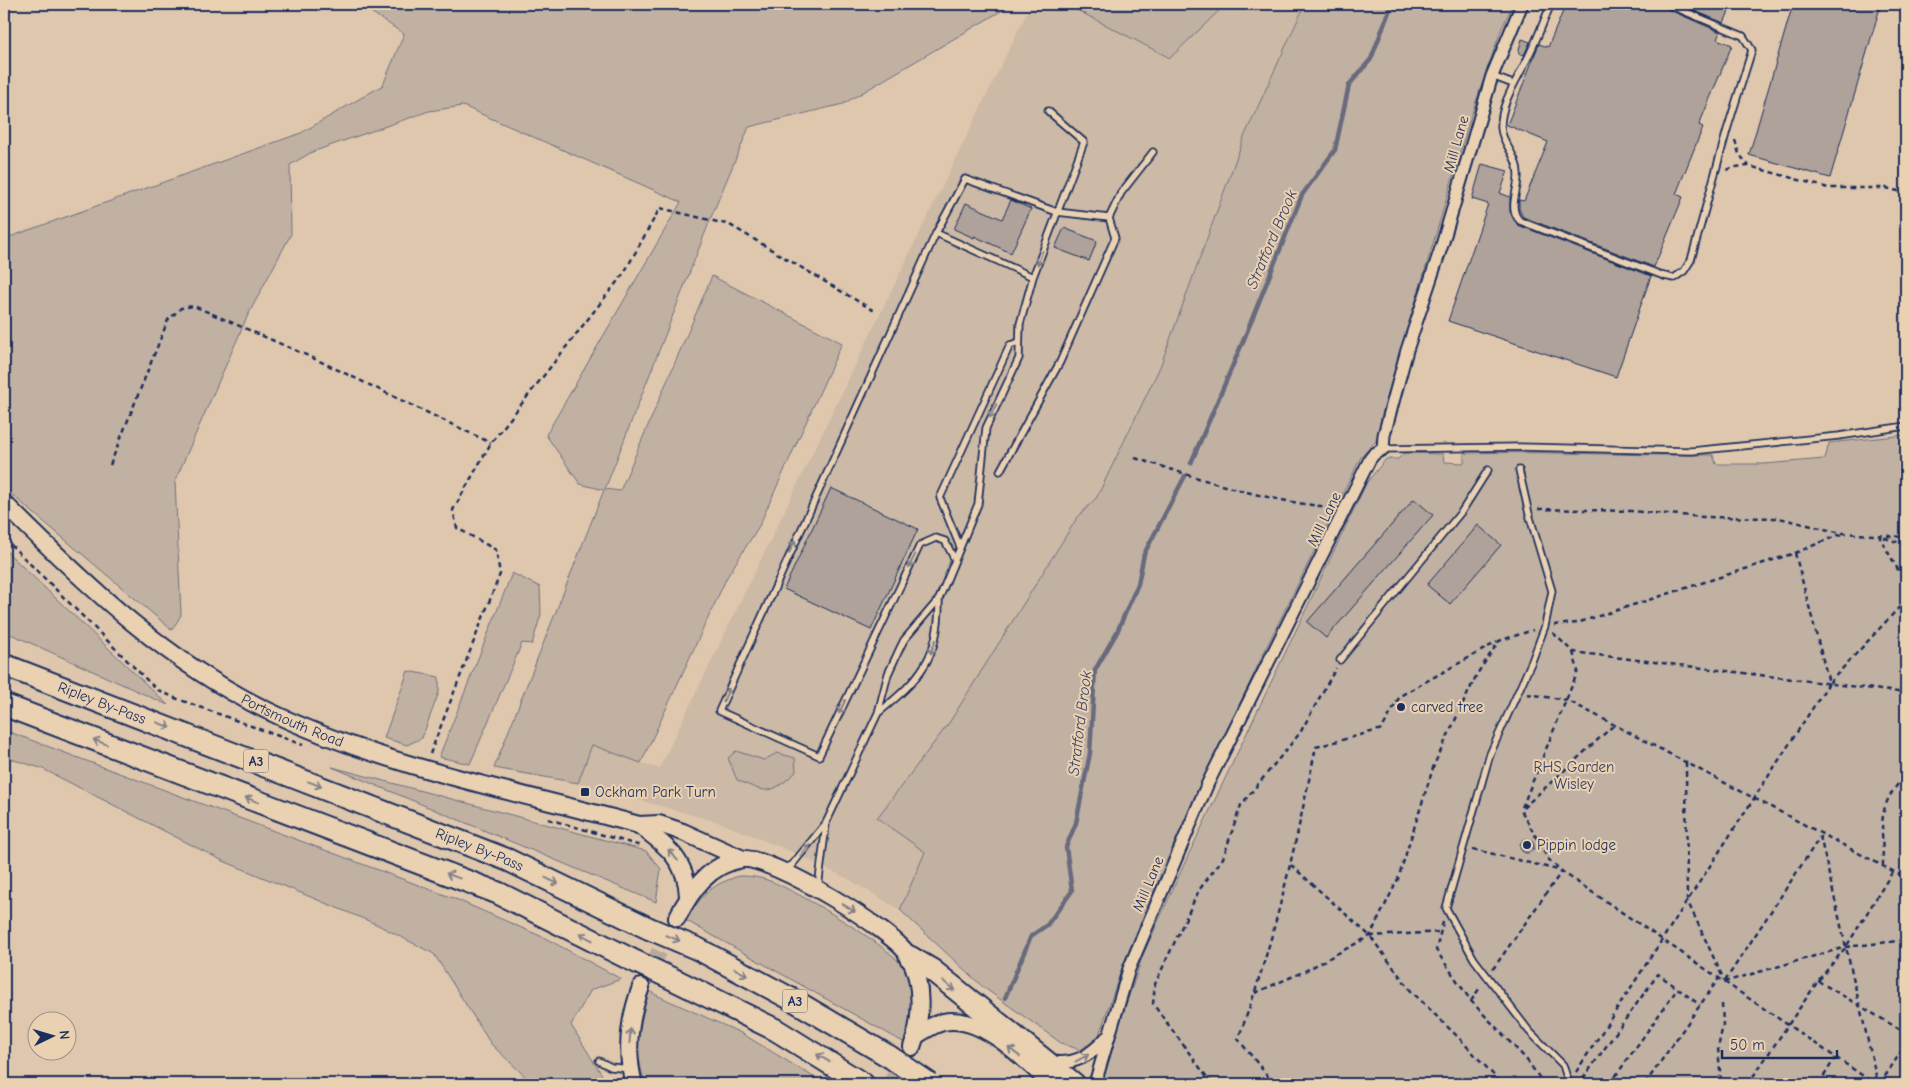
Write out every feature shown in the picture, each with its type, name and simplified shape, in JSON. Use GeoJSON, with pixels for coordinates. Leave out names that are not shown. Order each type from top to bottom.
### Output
{"type":"FeatureCollection","features":[{"type":"Feature","properties":{"kind":"highway","name":"Ripley By-Pass"},"geometry":{"type":"LineString","coordinates":[[4,665],[92,697],[508,860],[648,928],[698,949],[795,1001],[890,1057],[930,1084]]}},
{"type":"Feature","properties":{"kind":"highway","name":"A3"},"geometry":{"type":"LineString","coordinates":[[4,705],[498,893],[776,1030],[863,1084]]}},
{"type":"Feature","properties":{"kind":"highway"},"geometry":{"type":"LineString","coordinates":[[910,957],[932,970],[1074,1084]]}},
{"type":"Feature","properties":{"kind":"main road","name":"Portsmouth Road"},"geometry":{"type":"LineString","coordinates":[[4,503],[117,612],[198,671],[280,717],[348,744],[424,768],[639,825],[659,824],[683,832],[742,859]]}},
{"type":"Feature","properties":{"kind":"main road","name":"Portsmouth Road"},"geometry":{"type":"LineString","coordinates":[[639,825],[657,838],[683,866],[688,883],[688,896]]}},
{"type":"Feature","properties":{"kind":"main road"},"geometry":{"type":"LineString","coordinates":[[677,918],[688,896],[700,882],[717,868],[742,859],[760,860],[818,891],[882,930],[894,939],[910,957],[920,1003],[914,1041],[940,1023],[951,1021],[975,1025],[989,1032],[1026,1061],[1051,1084]]}},
{"type":"Feature","properties":{"kind":"main road"},"geometry":{"type":"LineString","coordinates":[[632,1076],[629,1038],[633,1008],[640,987]]}},
{"type":"Feature","properties":{"kind":"street","name":"Mill Lane"},"geometry":{"type":"LineString","coordinates":[[1093,1084],[1129,969],[1208,783],[1370,459],[1374,454],[1384,449],[1384,435],[1408,350],[1442,245],[1492,76],[1522,4]]}},
{"type":"Feature","properties":{"kind":"street","name":"Mill Lane"},"geometry":{"type":"LineString","coordinates":[[1046,1061],[1064,1064],[1081,1060],[1096,1050],[1110,1034]]}},
{"type":"Feature","properties":{"kind":"lane"},"geometry":{"type":"LineString","coordinates":[[1551,4],[1530,55],[1513,84],[1501,125],[1502,136],[1512,152],[1518,173],[1515,216],[1520,221],[1664,276],[1674,278],[1684,271],[1691,260],[1752,50],[1743,36],[1667,4]]}},
{"type":"Feature","properties":{"kind":"lane"},"geometry":{"type":"LineString","coordinates":[[1492,76],[1513,84]]}},
{"type":"Feature","properties":{"kind":"lane"},"geometry":{"type":"LineString","coordinates":[[778,869],[792,865],[826,823],[878,713],[888,674],[904,640],[939,599],[978,504],[986,428],[1019,358],[1020,324],[1033,277],[1084,142],[1048,111]]}},
{"type":"Feature","properties":{"kind":"lane"},"geometry":{"type":"LineString","coordinates":[[1000,471],[1060,362],[1114,238],[1109,218],[1121,193],[1153,152]]}},
{"type":"Feature","properties":{"kind":"lane"},"geometry":{"type":"LineString","coordinates":[[955,560],[945,541],[936,538],[920,545],[819,756],[719,711],[936,233],[965,178],[1057,212],[1109,218]]}},
{"type":"Feature","properties":{"kind":"lane"},"geometry":{"type":"LineString","coordinates":[[936,233],[1033,277]]}},
{"type":"Feature","properties":{"kind":"lane"},"geometry":{"type":"LineString","coordinates":[[960,547],[940,498],[1010,345],[1020,342]]}},
{"type":"Feature","properties":{"kind":"lane"},"geometry":{"type":"LineString","coordinates":[[1384,449],[1520,447],[1692,451],[1839,436],[1906,426]]}},
{"type":"Feature","properties":{"kind":"lane"},"geometry":{"type":"LineString","coordinates":[[1340,660],[1462,511],[1488,470]]}},
{"type":"Feature","properties":{"kind":"lane"},"geometry":{"type":"LineString","coordinates":[[1519,470],[1552,591],[1545,626],[1490,754],[1446,908],[1480,966],[1529,1031],[1563,1065],[1569,1084]]}},
{"type":"Feature","properties":{"kind":"lane"},"geometry":{"type":"LineString","coordinates":[[878,713],[909,688],[926,664],[940,626],[939,599]]}},
{"type":"Feature","properties":{"kind":"lane"},"geometry":{"type":"LineString","coordinates":[[818,891],[826,823]]}},
{"type":"Feature","properties":{"kind":"lane"},"geometry":{"type":"LineString","coordinates":[[599,1061],[632,1076]]}},
{"type":"Feature","properties":{"kind":"path"},"geometry":{"type":"LineString","coordinates":[[1732,115],[1739,154],[1749,166]]}},
{"type":"Feature","properties":{"kind":"path"},"geometry":{"type":"LineString","coordinates":[[1715,175],[1734,167],[1749,166],[1828,188],[1886,188],[1906,193]]}},
{"type":"Feature","properties":{"kind":"path"},"geometry":{"type":"LineString","coordinates":[[424,768],[500,574],[496,550],[457,528],[453,510],[491,443],[624,273],[660,208],[730,225],[876,312]]}},
{"type":"Feature","properties":{"kind":"path"},"geometry":{"type":"LineString","coordinates":[[110,465],[168,320],[181,308],[194,306],[313,358],[491,443]]}},
{"type":"Feature","properties":{"kind":"path"},"geometry":{"type":"LineString","coordinates":[[1135,458],[1229,488],[1306,505],[1346,508]]}},
{"type":"Feature","properties":{"kind":"path"},"geometry":{"type":"LineString","coordinates":[[1528,508],[1631,511],[1704,517],[1779,518],[1842,533],[1906,537]]}},
{"type":"Feature","properties":{"kind":"path"},"geometry":{"type":"LineString","coordinates":[[1274,1084],[1238,1039],[1255,993],[1291,865],[1316,747],[1382,729],[1400,696],[1499,641],[1545,626],[1577,623],[1795,553],[1842,533]]}},
{"type":"Feature","properties":{"kind":"path"},"geometry":{"type":"LineString","coordinates":[[1879,536],[1906,545]]}},
{"type":"Feature","properties":{"kind":"path"},"geometry":{"type":"LineString","coordinates":[[1879,536],[1906,584]]}},
{"type":"Feature","properties":{"kind":"path"},"geometry":{"type":"LineString","coordinates":[[1795,553],[1829,683]]}},
{"type":"Feature","properties":{"kind":"path"},"geometry":{"type":"LineString","coordinates":[[1573,1076],[1660,939],[1829,683],[1906,600]]}},
{"type":"Feature","properties":{"kind":"path"},"geometry":{"type":"LineString","coordinates":[[1520,810],[1578,671],[1573,652],[1545,626]]}},
{"type":"Feature","properties":{"kind":"path"},"geometry":{"type":"LineString","coordinates":[[1370,936],[1398,879],[1434,765],[1477,674],[1499,641]]}},
{"type":"Feature","properties":{"kind":"path"},"geometry":{"type":"LineString","coordinates":[[1573,652],[1906,693]]}},
{"type":"Feature","properties":{"kind":"path"},"geometry":{"type":"LineString","coordinates":[[1212,1084],[1153,1004],[1155,984],[1200,890],[1223,858],[1241,805],[1300,733],[1340,660]]}},
{"type":"Feature","properties":{"kind":"path"},"geometry":{"type":"LineString","coordinates":[[1518,692],[1567,700],[1906,878]]}},
{"type":"Feature","properties":{"kind":"path"},"geometry":{"type":"LineString","coordinates":[[1520,810],[1614,725]]}},
{"type":"Feature","properties":{"kind":"path"},"geometry":{"type":"LineString","coordinates":[[1686,762],[1686,900],[1724,982]]}},
{"type":"Feature","properties":{"kind":"path"},"geometry":{"type":"LineString","coordinates":[[1883,866],[1882,809],[1893,789],[1906,775]]}},
{"type":"Feature","properties":{"kind":"path"},"geometry":{"type":"LineString","coordinates":[[1520,810],[1548,858],[1562,871],[1877,1084]]}},
{"type":"Feature","properties":{"kind":"path"},"geometry":{"type":"LineString","coordinates":[[576,827],[650,849]]}},
{"type":"Feature","properties":{"kind":"path"},"geometry":{"type":"LineString","coordinates":[[1821,835],[1877,1084]]}},
{"type":"Feature","properties":{"kind":"path"},"geometry":{"type":"LineString","coordinates":[[1724,982],[1821,835]]}},
{"type":"Feature","properties":{"kind":"path"},"geometry":{"type":"LineString","coordinates":[[1464,847],[1562,871]]}},
{"type":"Feature","properties":{"kind":"path"},"geometry":{"type":"LineString","coordinates":[[1291,865],[1370,936],[1411,991],[1502,1084]]}},
{"type":"Feature","properties":{"kind":"path"},"geometry":{"type":"LineString","coordinates":[[1488,977],[1562,871]]}},
{"type":"Feature","properties":{"kind":"path"},"geometry":{"type":"LineString","coordinates":[[1748,1084],[1818,981],[1846,947],[1893,871]]}},
{"type":"Feature","properties":{"kind":"path"},"geometry":{"type":"LineString","coordinates":[[1446,908],[1436,950],[1471,1001],[1526,1059],[1544,1084]]}},
{"type":"Feature","properties":{"kind":"path"},"geometry":{"type":"LineString","coordinates":[[1255,993],[1305,971],[1370,936],[1440,932]]}},
{"type":"Feature","properties":{"kind":"path"},"geometry":{"type":"LineString","coordinates":[[1724,982],[1846,947],[1906,940]]}},
{"type":"Feature","properties":{"kind":"path"},"geometry":{"type":"LineString","coordinates":[[1588,1084],[1582,1080],[1658,974],[1700,1005]]}},
{"type":"Feature","properties":{"kind":"path"},"geometry":{"type":"LineString","coordinates":[[1645,1084],[1719,978]]}},
{"type":"Feature","properties":{"kind":"path"},"geometry":{"type":"LineString","coordinates":[[1818,981],[1906,1033]]}},
{"type":"Feature","properties":{"kind":"path"},"geometry":{"type":"LineString","coordinates":[[1471,1001],[1482,985]]}},
{"type":"Feature","properties":{"kind":"path"},"geometry":{"type":"LineString","coordinates":[[1610,1084],[1678,988]]}},
{"type":"Feature","properties":{"kind":"path"},"geometry":{"type":"LineString","coordinates":[[1722,1004],[1722,1025],[1718,1048],[1721,1082],[1724,1084]]}},
{"type":"Feature","properties":{"kind":"path"},"geometry":{"type":"LineString","coordinates":[[1877,1084],[1906,1044]]}},
{"type":"Feature","properties":{"kind":"path"},"geometry":{"type":"LineString","coordinates":[[1819,1084],[1836,1057]]}},
{"type":"Feature","properties":{"kind":"shaded area"},"geometry":{"type":"Polygon","coordinates":[[[1031,4],[1065,4],[1170,58],[1226,4],[1304,4],[1244,137],[1160,367],[1097,497],[1077,518],[949,723],[878,817],[925,852],[900,910],[850,880],[790,851],[721,823],[578,783],[592,745],[659,769],[1031,4]]]}},
{"type":"Feature","properties":{"kind":"green space"},"geometry":{"type":"Polygon","coordinates":[[[359,4],[1013,4],[843,104],[749,127],[712,215],[605,489],[620,491],[712,276],[842,343],[759,526],[727,577],[641,763],[592,745],[578,783],[494,768],[604,490],[580,484],[546,435],[681,202],[463,106],[429,111],[312,152],[290,165],[291,234],[247,317],[175,481],[181,615],[172,630],[4,488],[4,239],[301,133],[383,85],[404,34],[359,4]]]}},
{"type":"Feature","properties":{"kind":"green space"},"geometry":{"type":"Polygon","coordinates":[[[1065,4],[1226,4],[1170,58],[1065,4]]]}},
{"type":"Feature","properties":{"kind":"green space"},"geometry":{"type":"Polygon","coordinates":[[[1305,4],[1513,4],[1501,30],[1472,113],[1382,414],[1376,441],[1361,457],[1268,644],[1174,844],[1123,965],[1098,1038],[1080,1050],[1061,1043],[983,987],[900,910],[925,852],[877,818],[949,723],[1077,518],[1097,497],[1160,367],[1244,137],[1305,4]]]}},
{"type":"Feature","properties":{"kind":"green space","name":"RHS Garden Wisley"},"geometry":{"type":"Polygon","coordinates":[[[1906,435],[1906,1084],[1107,1084],[1104,1076],[1113,1043],[1143,955],[1186,860],[1367,482],[1386,459],[1398,459],[1404,453],[1443,454],[1444,462],[1464,463],[1464,453],[1713,455],[1716,464],[1764,464],[1825,459],[1829,443],[1906,435]]]}},
{"type":"Feature","properties":{"kind":"green space"},"geometry":{"type":"Polygon","coordinates":[[[4,549],[168,705],[4,631],[4,549]]]}},
{"type":"Feature","properties":{"kind":"green space"},"geometry":{"type":"Polygon","coordinates":[[[512,573],[540,587],[541,614],[532,644],[522,643],[470,764],[439,757],[512,573]]]}},
{"type":"Feature","properties":{"kind":"green space"},"geometry":{"type":"Polygon","coordinates":[[[408,671],[439,677],[439,692],[422,738],[407,745],[384,738],[408,671]]]}},
{"type":"Feature","properties":{"kind":"green space"},"geometry":{"type":"Polygon","coordinates":[[[4,730],[453,898],[545,938],[621,979],[591,990],[571,1025],[602,1075],[601,1084],[533,1084],[491,1044],[434,954],[376,924],[221,860],[41,768],[4,757],[4,730]]]}},
{"type":"Feature","properties":{"kind":"green space"},"geometry":{"type":"Polygon","coordinates":[[[736,751],[764,760],[777,753],[795,758],[796,772],[774,788],[762,790],[756,788],[737,780],[728,758],[736,751]]]}},
{"type":"Feature","properties":{"kind":"green space"},"geometry":{"type":"Polygon","coordinates":[[[332,767],[646,851],[661,869],[656,902],[332,767]]]}},
{"type":"Feature","properties":{"kind":"green space"},"geometry":{"type":"Polygon","coordinates":[[[739,876],[766,880],[800,895],[863,934],[896,959],[904,968],[908,977],[912,1005],[905,1043],[685,920],[713,887],[739,876]]]}},
{"type":"Feature","properties":{"kind":"green space"},"geometry":{"type":"Polygon","coordinates":[[[649,990],[656,995],[741,1033],[825,1084],[646,1084],[642,1073],[638,1037],[641,1012],[649,990]]]}},
{"type":"Feature","properties":{"kind":"building"},"geometry":{"type":"Polygon","coordinates":[[[1566,4],[1662,4],[1665,8],[1720,32],[1717,39],[1732,45],[1699,125],[1703,127],[1676,194],[1683,197],[1654,267],[1523,217],[1519,209],[1519,200],[1524,201],[1548,142],[1507,125],[1539,44],[1548,47],[1566,4]]]}},
{"type":"Feature","properties":{"kind":"building"},"geometry":{"type":"Polygon","coordinates":[[[1678,4],[1732,4],[1724,23],[1678,4]]]}},
{"type":"Feature","properties":{"kind":"building"},"geometry":{"type":"Polygon","coordinates":[[[1793,4],[1881,4],[1830,178],[1749,155],[1793,4]]]}},
{"type":"Feature","properties":{"kind":"building"},"geometry":{"type":"Polygon","coordinates":[[[1522,39],[1530,42],[1524,55],[1518,53],[1522,39]]]}},
{"type":"Feature","properties":{"kind":"building"},"geometry":{"type":"Polygon","coordinates":[[[1482,164],[1508,171],[1500,193],[1510,197],[1510,212],[1518,225],[1651,276],[1616,377],[1448,321],[1488,204],[1472,199],[1482,164]]]}},
{"type":"Feature","properties":{"kind":"building"},"geometry":{"type":"Polygon","coordinates":[[[1011,200],[1031,209],[1011,253],[954,229],[966,203],[1002,219],[1011,200]]]}},
{"type":"Feature","properties":{"kind":"building"},"geometry":{"type":"Polygon","coordinates":[[[1064,228],[1097,241],[1089,261],[1055,248],[1064,228]]]}},
{"type":"Feature","properties":{"kind":"building"},"geometry":{"type":"Polygon","coordinates":[[[831,488],[918,529],[871,630],[784,589],[831,488]]]}},
{"type":"Feature","properties":{"kind":"building"},"geometry":{"type":"Polygon","coordinates":[[[1414,499],[1433,515],[1326,638],[1307,622],[1414,499]]]}},
{"type":"Feature","properties":{"kind":"building"},"geometry":{"type":"Polygon","coordinates":[[[1478,525],[1501,545],[1450,604],[1427,585],[1478,525]]]}},
{"type":"Feature","properties":{"kind":"building","name":"Pippin lodge"},"geometry":{"type":"Polygon","coordinates":[[[1527,839],[1532,841],[1534,846],[1532,851],[1527,853],[1522,851],[1520,846],[1522,841],[1527,839]]]}},
{"type":"Feature","properties":{"kind":"waterway","name":"Stratford Brook"},"geometry":{"type":"LineString","coordinates":[[1191,463],[1244,339],[1302,195],[1335,150],[1349,85],[1371,59],[1392,4]]}},
{"type":"Feature","properties":{"kind":"waterway","name":"Stratford Brook"},"geometry":{"type":"LineString","coordinates":[[1005,998],[1031,936],[1047,925],[1072,891],[1066,847],[1076,823],[1090,753],[1095,670],[1117,632],[1138,584],[1144,554],[1185,476]]}},
{"type":"Feature","properties":{"kind":"tunnel"},"geometry":{"type":"LineString","coordinates":[[641,987],[672,927]]}},
{"type":"Feature","properties":{"kind":"tunnel"},"geometry":{"type":"LineString","coordinates":[[890,1084],[912,1047]]}},
{"type":"Feature","properties":{"kind":"place","name":"carved tree"},"geometry":{"type":"Point","coordinates":[1401,707]}},
{"type":"Feature","properties":{"kind":"place","name":"Ockham Park Turn"},"geometry":{"type":"Point","coordinates":[585,792]}},
{"type":"Feature","properties":{"kind":"place","name":"Pippin lodge"},"geometry":{"type":"Point","coordinates":[1527,845]}}]}
